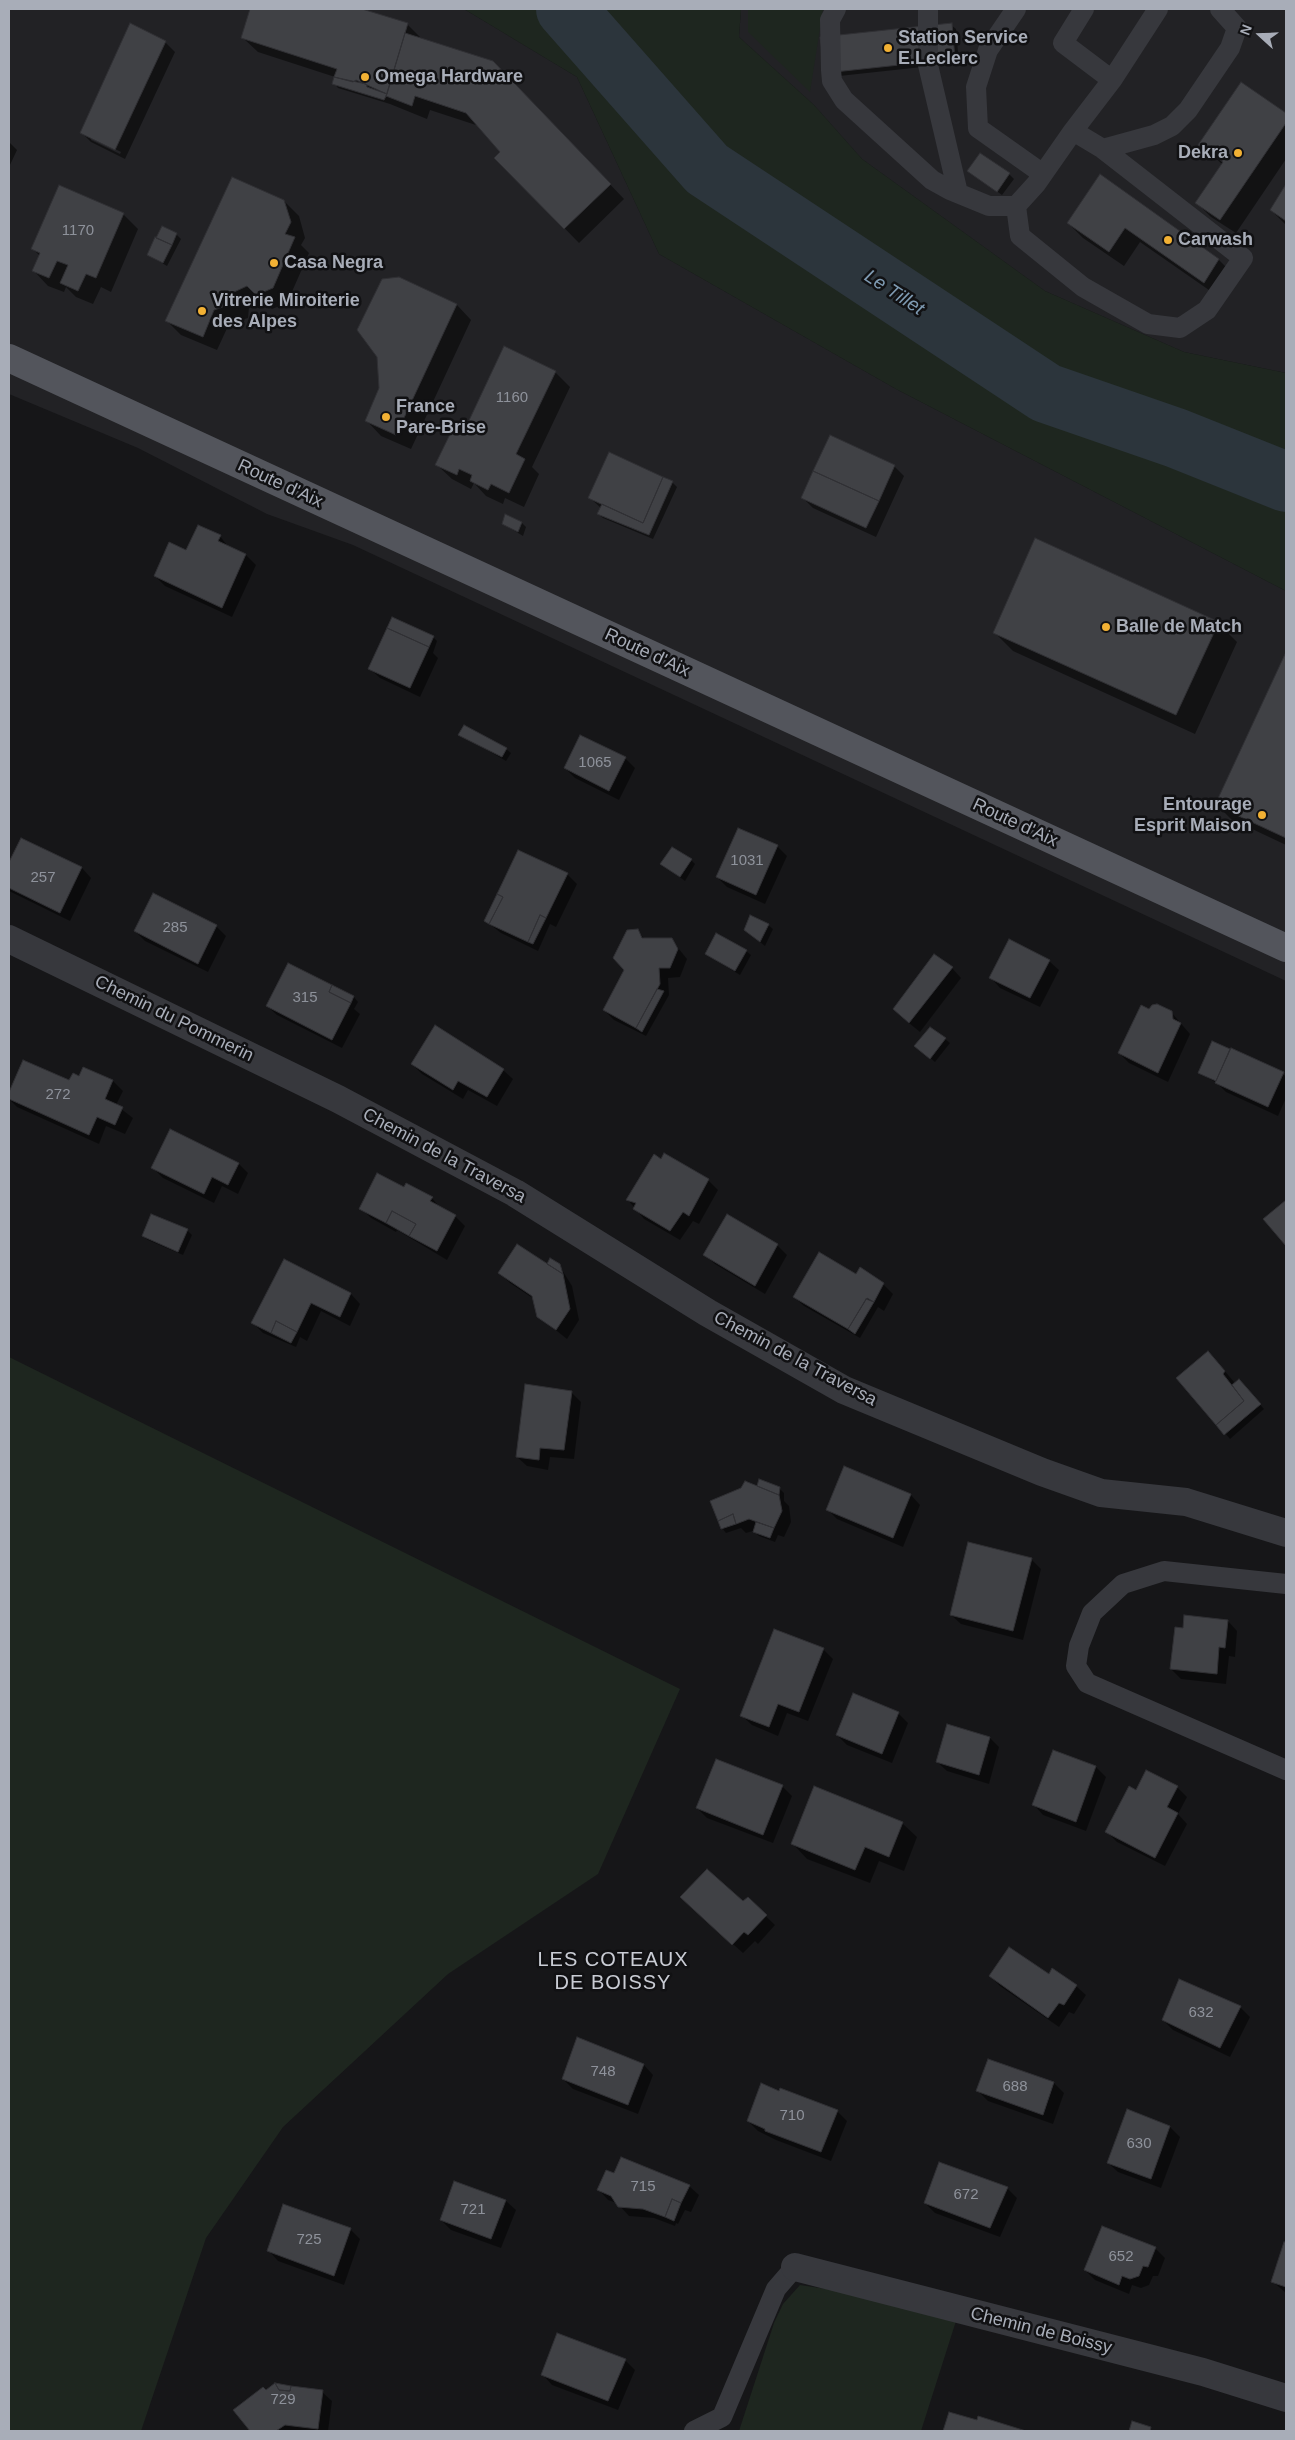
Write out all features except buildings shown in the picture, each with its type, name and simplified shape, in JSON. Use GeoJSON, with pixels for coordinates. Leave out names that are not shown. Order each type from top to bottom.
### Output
{"type":"FeatureCollection","features":[{"type":"Feature","properties":{"kind":"main road","name":"Route d'Aix"},"geometry":{"type":"LineString","coordinates":[[9,358],[1286,948]]}},
{"type":"Feature","properties":{"kind":"street","name":"Chemin du Pommerin"},"geometry":{"type":"LineString","coordinates":[[9,939],[338,1099]]}},
{"type":"Feature","properties":{"kind":"street","name":"Chemin de la Traversa"},"geometry":{"type":"LineString","coordinates":[[338,1099],[514,1193],[708,1313],[844,1390],[1042,1472],[1102,1494],[1186,1502],[1286,1533]]}},
{"type":"Feature","properties":{"kind":"street","name":"Chemin de Boissy"},"geometry":{"type":"LineString","coordinates":[[795,2267],[1204,2372],[1286,2398]]}},
{"type":"Feature","properties":{"kind":"lane"},"geometry":{"type":"LineString","coordinates":[[836,9],[830,20],[831,70],[832,81],[844,100],[932,180],[989,206],[1016,206]]}},
{"type":"Feature","properties":{"kind":"lane"},"geometry":{"type":"LineString","coordinates":[[928,9],[928,65],[958,193]]}},
{"type":"Feature","properties":{"kind":"lane"},"geometry":{"type":"LineString","coordinates":[[1016,9],[988,50],[976,87],[978,128],[1043,174]]}},
{"type":"Feature","properties":{"kind":"lane"},"geometry":{"type":"LineString","coordinates":[[1084,9],[1063,43],[1112,80]]}},
{"type":"Feature","properties":{"kind":"lane"},"geometry":{"type":"LineString","coordinates":[[1072,131],[1103,149],[1243,258],[1208,310],[1180,328],[1148,324],[1083,287],[1020,236],[1016,206],[1043,174],[1072,131],[1112,80],[1158,9]]}},
{"type":"Feature","properties":{"kind":"lane"},"geometry":{"type":"LineString","coordinates":[[1103,149],[1154,135],[1172,126],[1188,110],[1230,48],[1237,28],[1220,9]]}},
{"type":"Feature","properties":{"kind":"lane"},"geometry":{"type":"LineString","coordinates":[[1286,1584],[1164,1571],[1123,1584],[1092,1613],[1079,1646],[1076,1666],[1087,1684],[1286,1770]]}},
{"type":"Feature","properties":{"kind":"lane"},"geometry":{"type":"LineString","coordinates":[[694,2431],[722,2417],[776,2289],[795,2267]]}},
{"type":"Feature","properties":{"kind":"shaded area"},"geometry":{"type":"Polygon","coordinates":[[[9,9],[464,9],[577,77],[659,254],[896,389],[1286,591],[1286,981],[353,545],[267,514],[138,448],[9,394],[9,9]]]}},
{"type":"Feature","properties":{"kind":"shaded area"},"geometry":{"type":"Polygon","coordinates":[[[464,9],[741,9],[739,37],[814,105],[862,159],[1045,291],[1184,352],[1286,373],[1286,591],[896,389],[659,254],[577,77],[464,9]]]}},
{"type":"Feature","properties":{"kind":"shaded area"},"geometry":{"type":"Polygon","coordinates":[[[741,9],[1286,9],[1286,373],[1184,352],[1045,291],[862,159],[814,105],[739,37],[741,9]]]}},
{"type":"Feature","properties":{"kind":"shaded area"},"geometry":{"type":"Polygon","coordinates":[[[748,9],[823,9],[810,92],[748,32],[748,9]]]}},
{"type":"Feature","properties":{"kind":"shaded area"},"geometry":{"type":"Polygon","coordinates":[[[9,1357],[680,1689],[598,1874],[448,1974],[283,2127],[206,2238],[141,2431],[9,2431],[9,1357]]]}},
{"type":"Feature","properties":{"kind":"shaded area"},"geometry":{"type":"Polygon","coordinates":[[[800,2285],[853,2293],[956,2321],[921,2431],[739,2431],[774,2323],[783,2304],[800,2285]]]}},
{"type":"Feature","properties":{"kind":"waterway","name":"Le Tillet"},"geometry":{"type":"LineString","coordinates":[[566,9],[707,169],[1046,393],[1176,438],[1286,482]]}},
{"type":"Feature","properties":{"kind":"place","name":"Station Service E.Leclerc"},"geometry":{"type":"Point","coordinates":[888,48]}},
{"type":"Feature","properties":{"kind":"place","name":"Omega Hardware"},"geometry":{"type":"Point","coordinates":[365,77]}},
{"type":"Feature","properties":{"kind":"place","name":"Dekra"},"geometry":{"type":"Point","coordinates":[1238,153]}},
{"type":"Feature","properties":{"kind":"place","name":"Carwash"},"geometry":{"type":"Point","coordinates":[1168,240]}},
{"type":"Feature","properties":{"kind":"place","name":"Casa Negra"},"geometry":{"type":"Point","coordinates":[274,263]}},
{"type":"Feature","properties":{"kind":"place","name":"Vitrerie Miroiterie des Alpes"},"geometry":{"type":"Point","coordinates":[202,311]}},
{"type":"Feature","properties":{"kind":"place","name":"France Pare-Brise"},"geometry":{"type":"Point","coordinates":[386,417]}},
{"type":"Feature","properties":{"kind":"place","name":"Balle de Match"},"geometry":{"type":"Point","coordinates":[1106,627]}},
{"type":"Feature","properties":{"kind":"place","name":"Entourage Esprit Maison"},"geometry":{"type":"Point","coordinates":[1262,815]}},
{"type":"Feature","properties":{"kind":"district","name":"LES COTEAUX DE BOISSY"},"geometry":{"type":"Point","coordinates":[613,1972]}}]}
